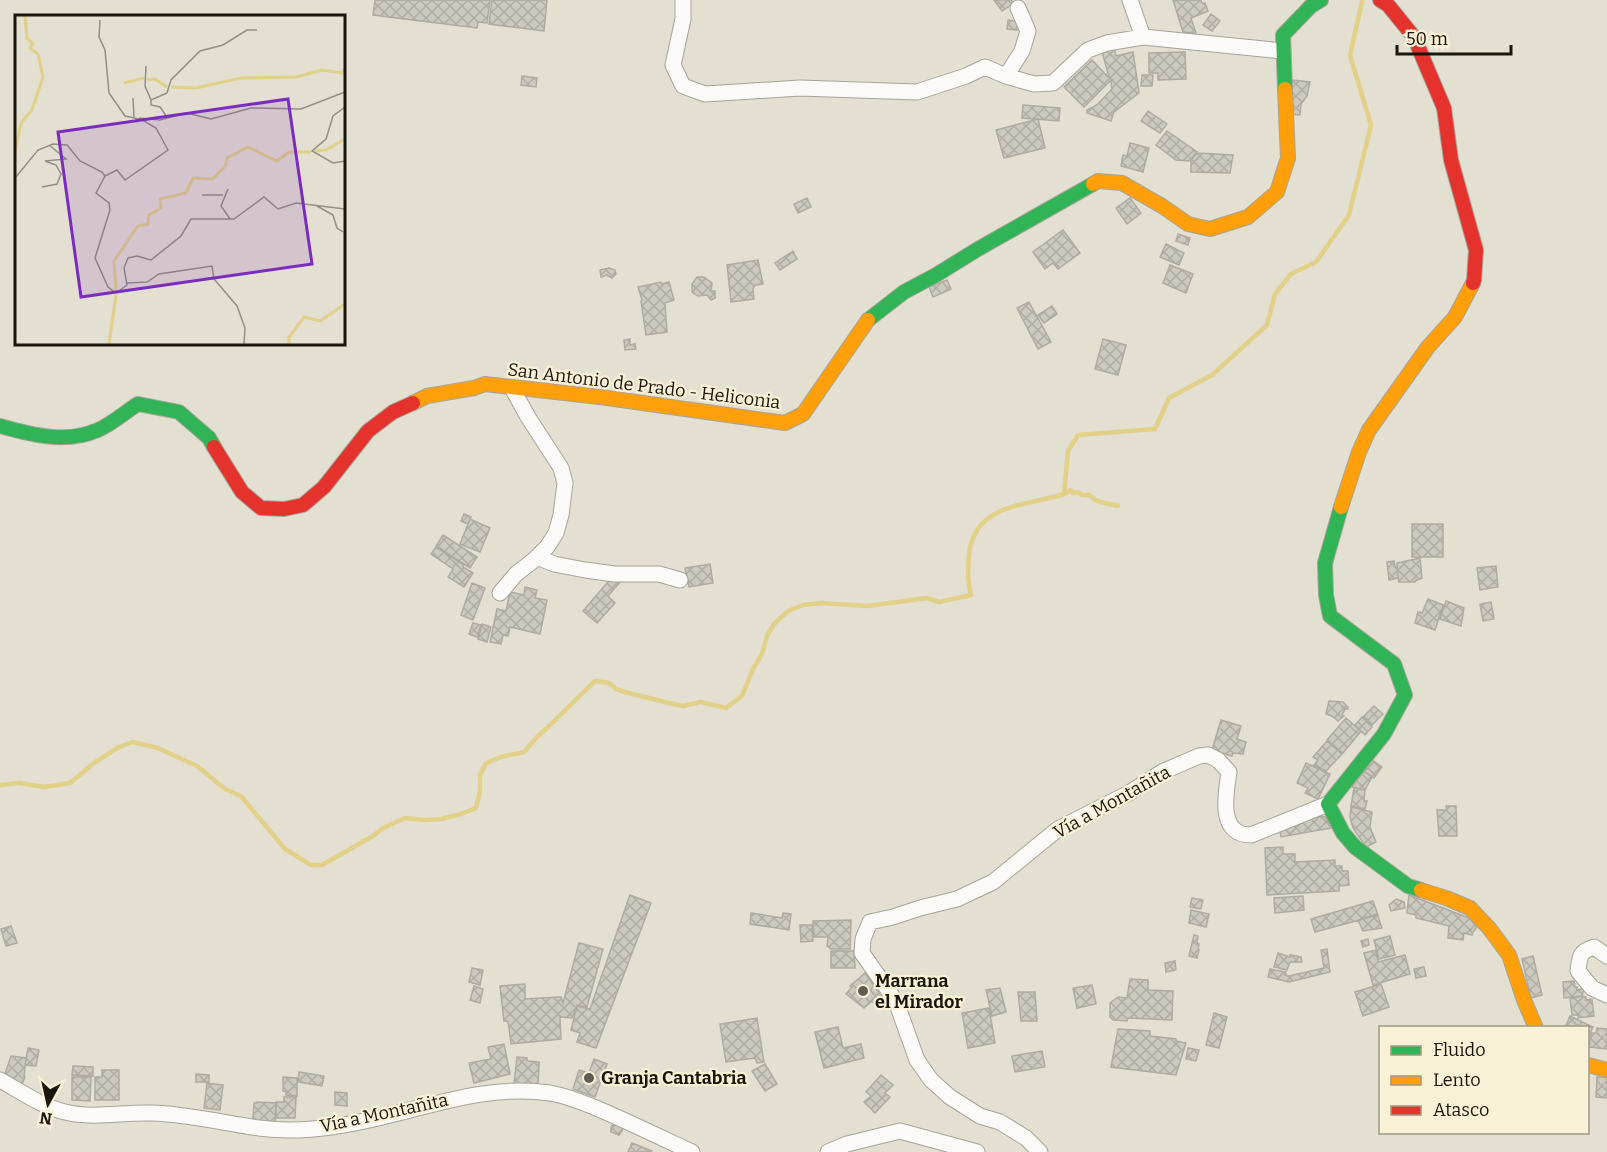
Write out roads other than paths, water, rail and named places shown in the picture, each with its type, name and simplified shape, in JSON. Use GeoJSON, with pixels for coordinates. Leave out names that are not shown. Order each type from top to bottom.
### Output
{"type":"FeatureCollection","features":[{"type":"Feature","properties":{"kind":"street"},"geometry":{"type":"LineString","coordinates":[[683,0],[683,19],[673,65],[683,86],[705,94],[800,88],[917,92],[966,76],[985,67],[1034,84],[1053,83],[1088,50],[1107,43],[1143,37],[1283,51]]}},
{"type":"Feature","properties":{"kind":"street"},"geometry":{"type":"LineString","coordinates":[[1130,0],[1143,37]]}},
{"type":"Feature","properties":{"kind":"street","name":"San Antonio de Prado - Heliconia"},"geometry":{"type":"LineString","coordinates":[[0,426],[45,438],[73,437],[98,430],[138,404],[179,412],[208,438],[242,492],[261,508],[285,509],[303,505],[324,487],[368,431],[393,412],[427,396],[485,384],[600,397],[785,423],[803,414],[868,319],[904,292],[1098,181],[1122,183],[1188,224],[1210,229],[1248,217],[1277,192],[1288,158],[1283,35],[1311,6],[1322,0]]}},
{"type":"Feature","properties":{"kind":"street"},"geometry":{"type":"LineString","coordinates":[[1380,0],[1388,5],[1414,37],[1444,108],[1451,160],[1476,250],[1474,280],[1455,317],[1428,347],[1369,430],[1359,452],[1338,515],[1325,563],[1326,595],[1330,616],[1394,664],[1406,695],[1384,734],[1328,804],[1343,833],[1355,847],[1408,886],[1470,908],[1489,928],[1509,956],[1535,1026]]}},
{"type":"Feature","properties":{"kind":"street"},"geometry":{"type":"LineString","coordinates":[[1006,76],[1022,51],[1028,31],[1018,8]]}},
{"type":"Feature","properties":{"kind":"street"},"geometry":{"type":"LineString","coordinates":[[500,593],[516,574],[547,547],[556,533],[565,483],[561,468],[512,388]]}},
{"type":"Feature","properties":{"kind":"street"},"geometry":{"type":"LineString","coordinates":[[537,557],[554,564],[585,570],[615,574],[659,574],[680,580]]}},
{"type":"Feature","properties":{"kind":"street","name":"Vía a Montañita"},"geometry":{"type":"LineString","coordinates":[[1040,1152],[1026,1138],[1000,1122],[980,1116],[950,1097],[931,1080],[917,1059],[891,994],[862,953],[863,939],[870,922],[957,898],[993,882],[1058,830],[1129,793],[1162,772],[1199,756],[1208,755],[1218,760],[1229,772],[1225,800],[1226,815],[1240,834],[1251,835],[1328,804]]}},
{"type":"Feature","properties":{"kind":"street"},"geometry":{"type":"LineString","coordinates":[[1607,956],[1594,947],[1584,950],[1580,957],[1578,971],[1592,988],[1607,995]]}},
{"type":"Feature","properties":{"kind":"street"},"geometry":{"type":"LineString","coordinates":[[1589,1066],[1607,1070]]}},
{"type":"Feature","properties":{"kind":"street","name":"Vía a Montañita"},"geometry":{"type":"LineString","coordinates":[[0,1080],[64,1112],[114,1116],[150,1113],[185,1115],[261,1128],[331,1127],[375,1119],[452,1099],[508,1091],[550,1094],[582,1101],[692,1152]]}},
{"type":"Feature","properties":{"kind":"street"},"geometry":{"type":"LineString","coordinates":[[828,1152],[849,1148],[900,1131],[977,1152]]}},
{"type":"Feature","properties":{"kind":"waterway"},"geometry":{"type":"LineString","coordinates":[[0,785],[19,783],[44,787],[70,783],[94,763],[119,747],[133,742],[158,748],[197,766],[225,789],[241,796],[285,849],[311,865],[322,865],[383,828],[405,818],[441,819],[476,808],[480,791],[480,775],[486,763],[524,752],[595,681],[609,683],[625,692],[683,706],[701,702],[726,708],[742,696],[762,654],[767,636],[774,624],[788,611],[803,605],[821,603],[867,606],[927,598],[939,602],[971,595],[968,579],[969,554],[973,537],[981,525],[1005,509],[1064,494],[1068,451],[1078,435],[1155,429],[1169,398],[1212,375],[1267,325],[1275,294],[1291,274],[1316,262],[1349,215],[1371,125],[1350,55],[1362,2]]}},
{"type":"Feature","properties":{"kind":"waterway"},"geometry":{"type":"LineString","coordinates":[[1064,494],[1071,490],[1073,493],[1089,495],[1097,501],[1118,506]]}},
{"type":"Feature","properties":{"kind":"place","name":"Marrana el Mirador"},"geometry":{"type":"Point","coordinates":[863,991]}},
{"type":"Feature","properties":{"kind":"place","name":"Granja Cantabria"},"geometry":{"type":"Point","coordinates":[589,1078]}}]}
